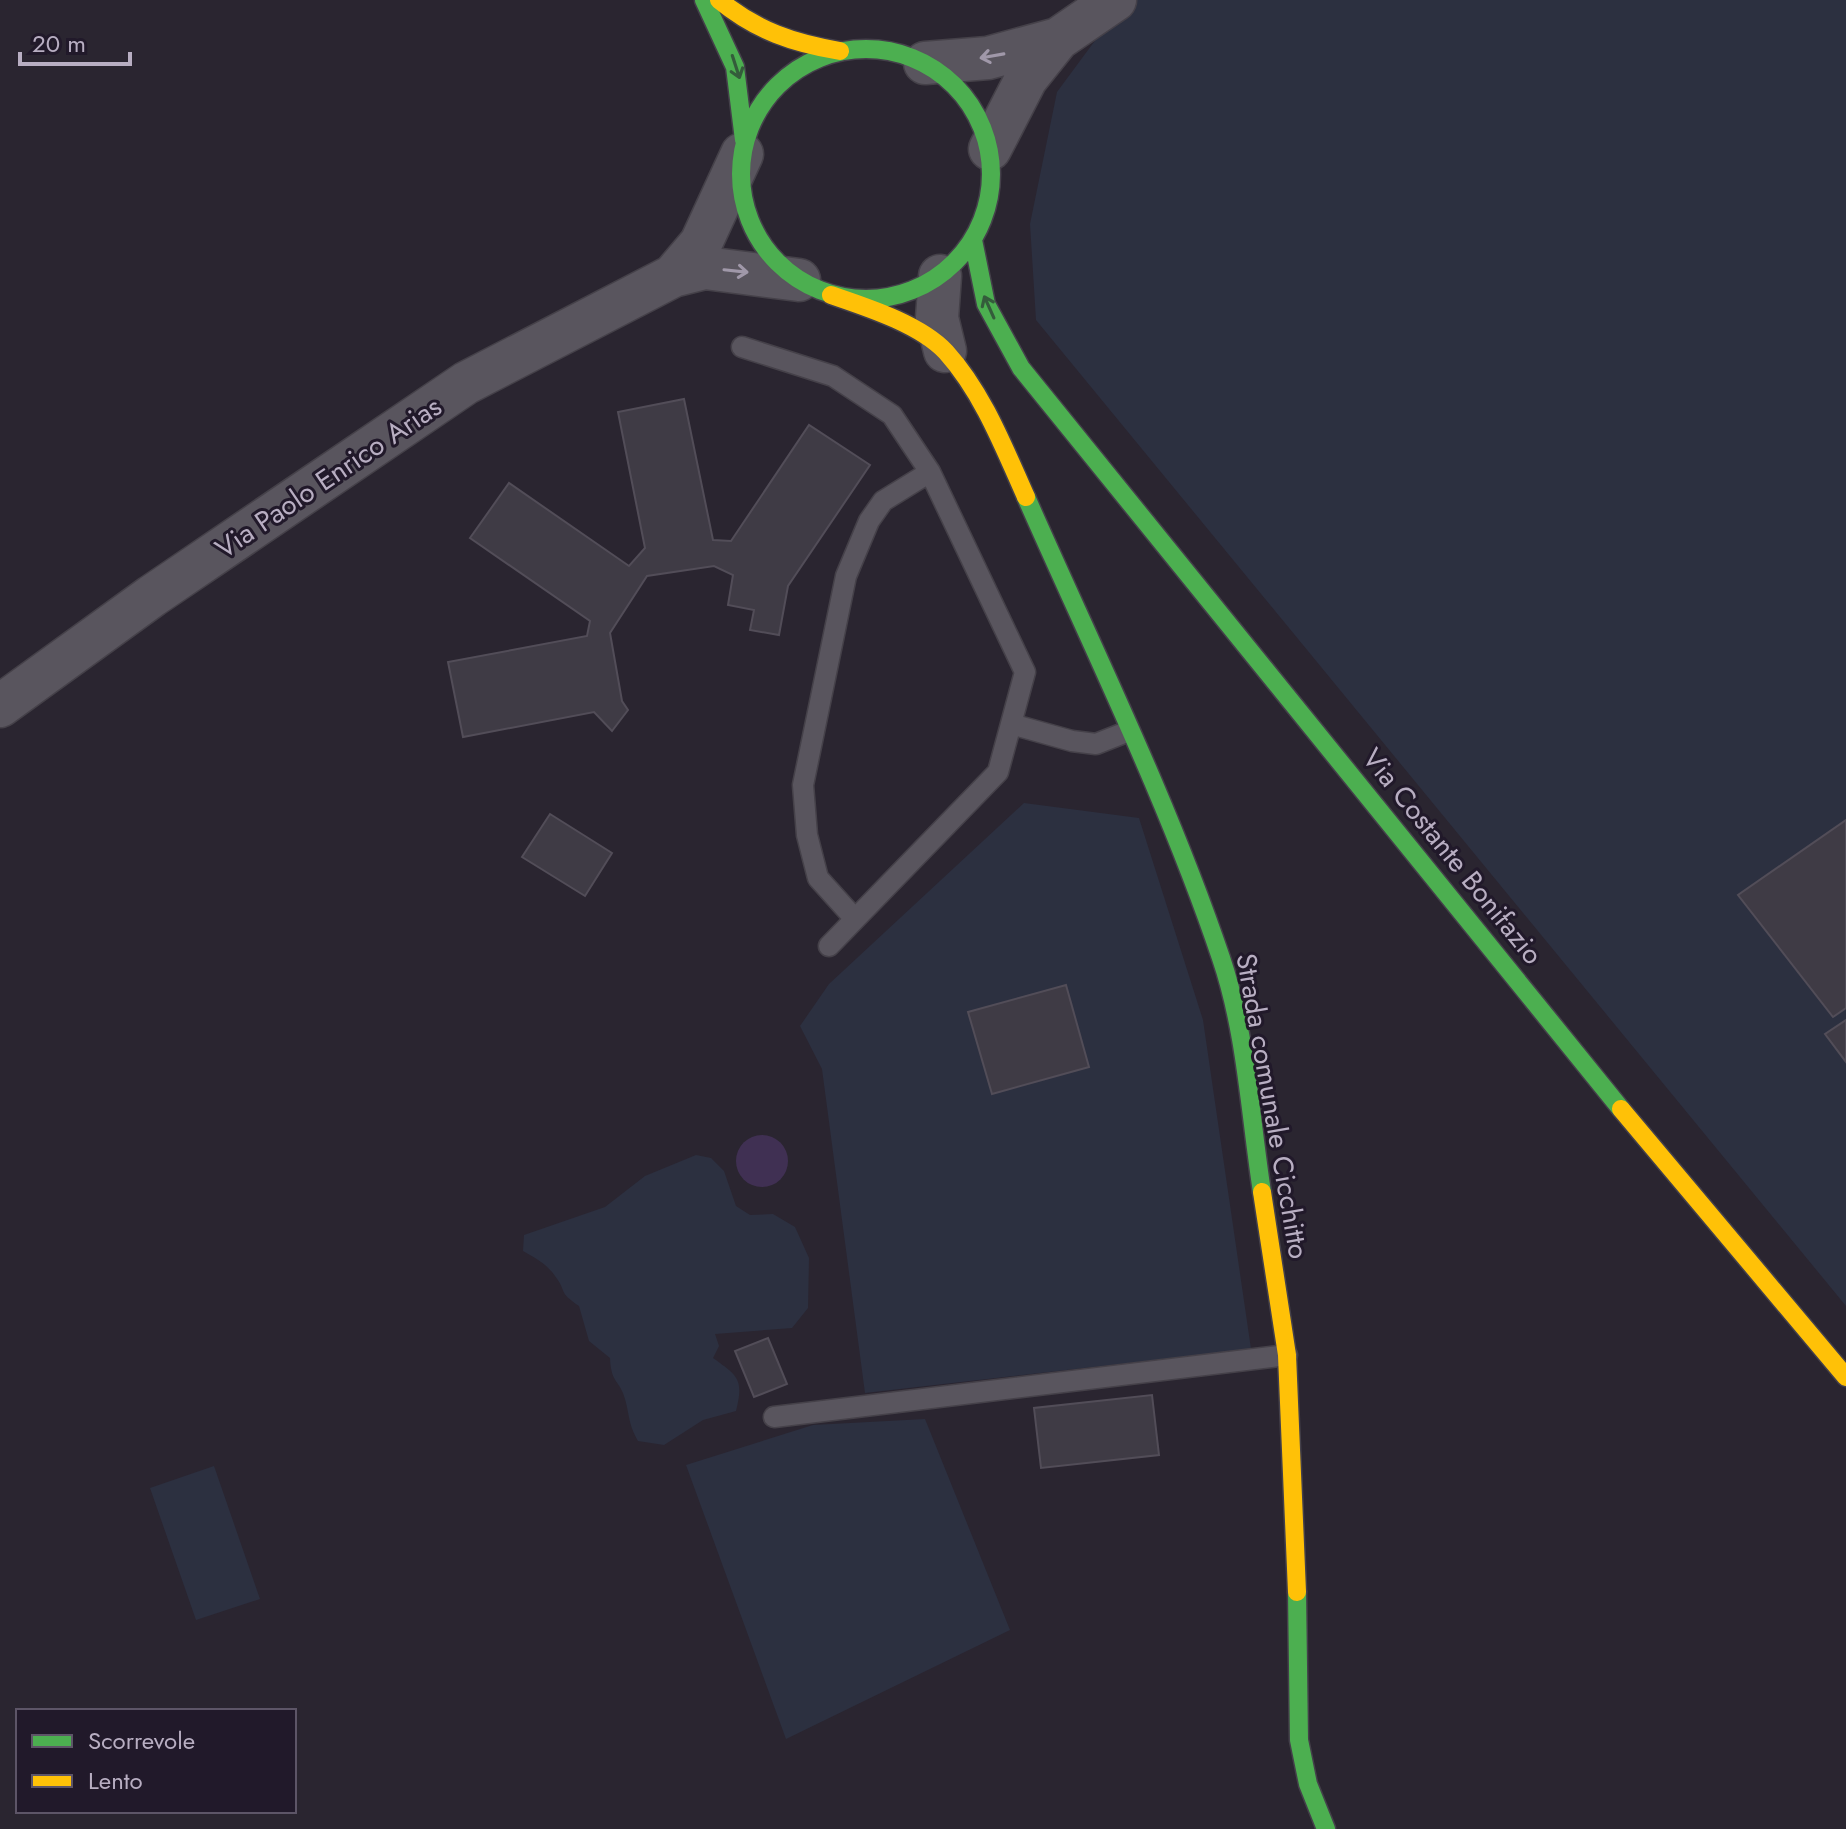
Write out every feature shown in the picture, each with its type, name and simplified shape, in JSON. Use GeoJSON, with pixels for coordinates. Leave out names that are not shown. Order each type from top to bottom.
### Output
{"type":"FeatureCollection","features":[{"type":"Feature","properties":{"kind":"main road"},"geometry":{"type":"LineString","coordinates":[[704,0],[724,35],[739,73],[744,204],[755,234],[774,260],[815,288],[948,333]]}},
{"type":"Feature","properties":{"kind":"main road"},"geometry":{"type":"LineString","coordinates":[[719,0],[749,26],[786,42],[840,51],[869,49],[898,53],[925,63],[954,85],[977,115],[990,149],[990,196],[973,240],[940,276],[901,294],[866,299]]}},
{"type":"Feature","properties":{"kind":"main road"},"geometry":{"type":"LineString","coordinates":[[743,147],[755,115],[770,92],[790,73],[840,51]]}},
{"type":"Feature","properties":{"kind":"main road"},"geometry":{"type":"LineString","coordinates":[[973,240],[986,304],[1021,368]]}},
{"type":"Feature","properties":{"kind":"main road"},"geometry":{"type":"LineString","coordinates":[[815,288],[866,299],[948,333]]}},
{"type":"Feature","properties":{"kind":"main road","name":"Strada comunale Cicchitto"},"geometry":{"type":"LineString","coordinates":[[948,333],[993,422],[1129,731],[1222,960],[1237,1028],[1287,1355],[1296,1530],[1299,1740],[1308,1784],[1326,1829]]}},
{"type":"Feature","properties":{"kind":"main road"},"geometry":{"type":"LineString","coordinates":[[987,345],[1021,368]]}},
{"type":"Feature","properties":{"kind":"main road","name":"Via Costante Bonifazio"},"geometry":{"type":"LineString","coordinates":[[1021,368],[1646,1139],[1846,1377]]}},
{"type":"Feature","properties":{"kind":"street"},"geometry":{"type":"LineString","coordinates":[[990,149],[1026,79],[1058,39],[1115,0]]}},
{"type":"Feature","properties":{"kind":"street"},"geometry":{"type":"LineString","coordinates":[[925,63],[988,58],[1058,39]]}},
{"type":"Feature","properties":{"kind":"street"},"geometry":{"type":"LineString","coordinates":[[673,276],[701,243],[743,147]]}},
{"type":"Feature","properties":{"kind":"street"},"geometry":{"type":"LineString","coordinates":[[673,276],[705,268],[815,288]]}},
{"type":"Feature","properties":{"kind":"street","name":"Via Paolo Enrico Arias"},"geometry":{"type":"LineString","coordinates":[[0,706],[205,560],[466,383],[673,276]]}},
{"type":"Feature","properties":{"kind":"street"},"geometry":{"type":"LineString","coordinates":[[940,276],[948,333]]}},
{"type":"Feature","properties":{"kind":"lane"},"geometry":{"type":"LineString","coordinates":[[742,347],[833,376],[892,415],[930,472],[1025,672],[998,772],[829,946]]}},
{"type":"Feature","properties":{"kind":"lane"},"geometry":{"type":"LineString","coordinates":[[855,919],[818,878],[807,835],[803,785],[846,576],[869,521],[883,501],[930,472]]}},
{"type":"Feature","properties":{"kind":"lane"},"geometry":{"type":"LineString","coordinates":[[1011,724],[1072,741],[1096,744],[1129,731]]}},
{"type":"Feature","properties":{"kind":"lane"},"geometry":{"type":"LineString","coordinates":[[774,1417],[1287,1355]]}},
{"type":"Feature","properties":{"kind":"shaded area"},"geometry":{"type":"Polygon","coordinates":[[[1125,0],[1846,0],[1846,1306],[1036,320],[1030,224],[1057,92],[1125,0]]]}},
{"type":"Feature","properties":{"kind":"shaded area"},"geometry":{"type":"Polygon","coordinates":[[[1024,803],[1139,818],[1203,1020],[1251,1349],[865,1393],[822,1069],[800,1026],[829,984],[1024,803]]]}},
{"type":"Feature","properties":{"kind":"shaded area"},"geometry":{"type":"Polygon","coordinates":[[[762,1135],[780,1143],[788,1161],[780,1179],[762,1187],[744,1179],[736,1161],[744,1143],[762,1135]]]}},
{"type":"Feature","properties":{"kind":"shaded area"},"geometry":{"type":"Polygon","coordinates":[[[696,1155],[711,1158],[724,1171],[736,1206],[750,1215],[773,1214],[795,1227],[809,1258],[808,1308],[792,1328],[715,1334],[719,1346],[713,1358],[733,1374],[739,1385],[736,1411],[703,1420],[664,1445],[638,1441],[623,1393],[612,1373],[610,1358],[589,1341],[579,1306],[565,1294],[552,1272],[523,1251],[524,1235],[605,1207],[645,1176],[696,1155]]]}},
{"type":"Feature","properties":{"kind":"shaded area"},"geometry":{"type":"Polygon","coordinates":[[[925,1419],[1010,1630],[786,1739],[686,1465],[813,1425],[925,1419]]]}},
{"type":"Feature","properties":{"kind":"shaded area"},"geometry":{"type":"Polygon","coordinates":[[[214,1466],[260,1599],[196,1620],[150,1488],[214,1466]]]}},
{"type":"Feature","properties":{"kind":"building"},"geometry":{"type":"Polygon","coordinates":[[[684,399],[713,540],[731,541],[809,425],[870,465],[788,586],[779,635],[750,630],[754,610],[728,605],[733,575],[714,566],[647,576],[610,633],[622,701],[628,710],[612,731],[594,712],[463,737],[448,662],[587,636],[590,621],[470,538],[509,483],[629,566],[645,548],[618,412],[684,399]]]}},
{"type":"Feature","properties":{"kind":"building"},"geometry":{"type":"Polygon","coordinates":[[[550,814],[612,853],[585,896],[522,857],[550,814]]]}},
{"type":"Feature","properties":{"kind":"building"},"geometry":{"type":"Polygon","coordinates":[[[1846,820],[1846,1008],[1833,1017],[1738,895],[1846,820]]]}},
{"type":"Feature","properties":{"kind":"building"},"geometry":{"type":"Polygon","coordinates":[[[1066,985],[1089,1067],[992,1094],[968,1012],[1066,985]]]}},
{"type":"Feature","properties":{"kind":"building"},"geometry":{"type":"Polygon","coordinates":[[[1846,1020],[1846,1062],[1825,1034],[1846,1020]]]}},
{"type":"Feature","properties":{"kind":"building"},"geometry":{"type":"Polygon","coordinates":[[[768,1338],[787,1384],[754,1397],[735,1351],[768,1338]]]}},
{"type":"Feature","properties":{"kind":"building"},"geometry":{"type":"Polygon","coordinates":[[[1152,1395],[1159,1455],[1041,1468],[1034,1408],[1152,1395]]]}},
{"type":"Feature","properties":{"kind":"traffic: fast"},"geometry":{"type":"LineString","coordinates":[[704,0],[735,67],[744,140]]}},
{"type":"Feature","properties":{"kind":"traffic: fast"},"geometry":{"type":"LineString","coordinates":[[866,49],[902,54],[925,64],[945,77],[963,95],[986,138],[991,174],[986,210],[976,233],[963,253],[945,271],[902,294],[866,299],[830,294],[807,284],[787,271],[769,253],[746,210],[741,174],[746,138],[756,115],[769,95],[787,77],[830,54],[866,49]]}},
{"type":"Feature","properties":{"kind":"traffic: fast"},"geometry":{"type":"LineString","coordinates":[[973,240],[986,304],[1021,368],[1621,1109]]}},
{"type":"Feature","properties":{"kind":"traffic: fast"},"geometry":{"type":"LineString","coordinates":[[1026,497],[1154,783],[1221,958],[1242,1044],[1262,1192]]}},
{"type":"Feature","properties":{"kind":"traffic: fast"},"geometry":{"type":"LineString","coordinates":[[1297,1592],[1299,1740],[1308,1784],[1326,1829]]}},
{"type":"Feature","properties":{"kind":"traffic: slow"},"geometry":{"type":"LineString","coordinates":[[719,0],[747,20],[776,34],[840,51]]}},
{"type":"Feature","properties":{"kind":"traffic: slow"},"geometry":{"type":"LineString","coordinates":[[831,295],[907,325],[946,352],[982,403],[1026,497]]}},
{"type":"Feature","properties":{"kind":"traffic: slow"},"geometry":{"type":"LineString","coordinates":[[1621,1109],[1846,1377]]}},
{"type":"Feature","properties":{"kind":"traffic: slow"},"geometry":{"type":"LineString","coordinates":[[1262,1192],[1287,1355],[1297,1592]]}}]}
